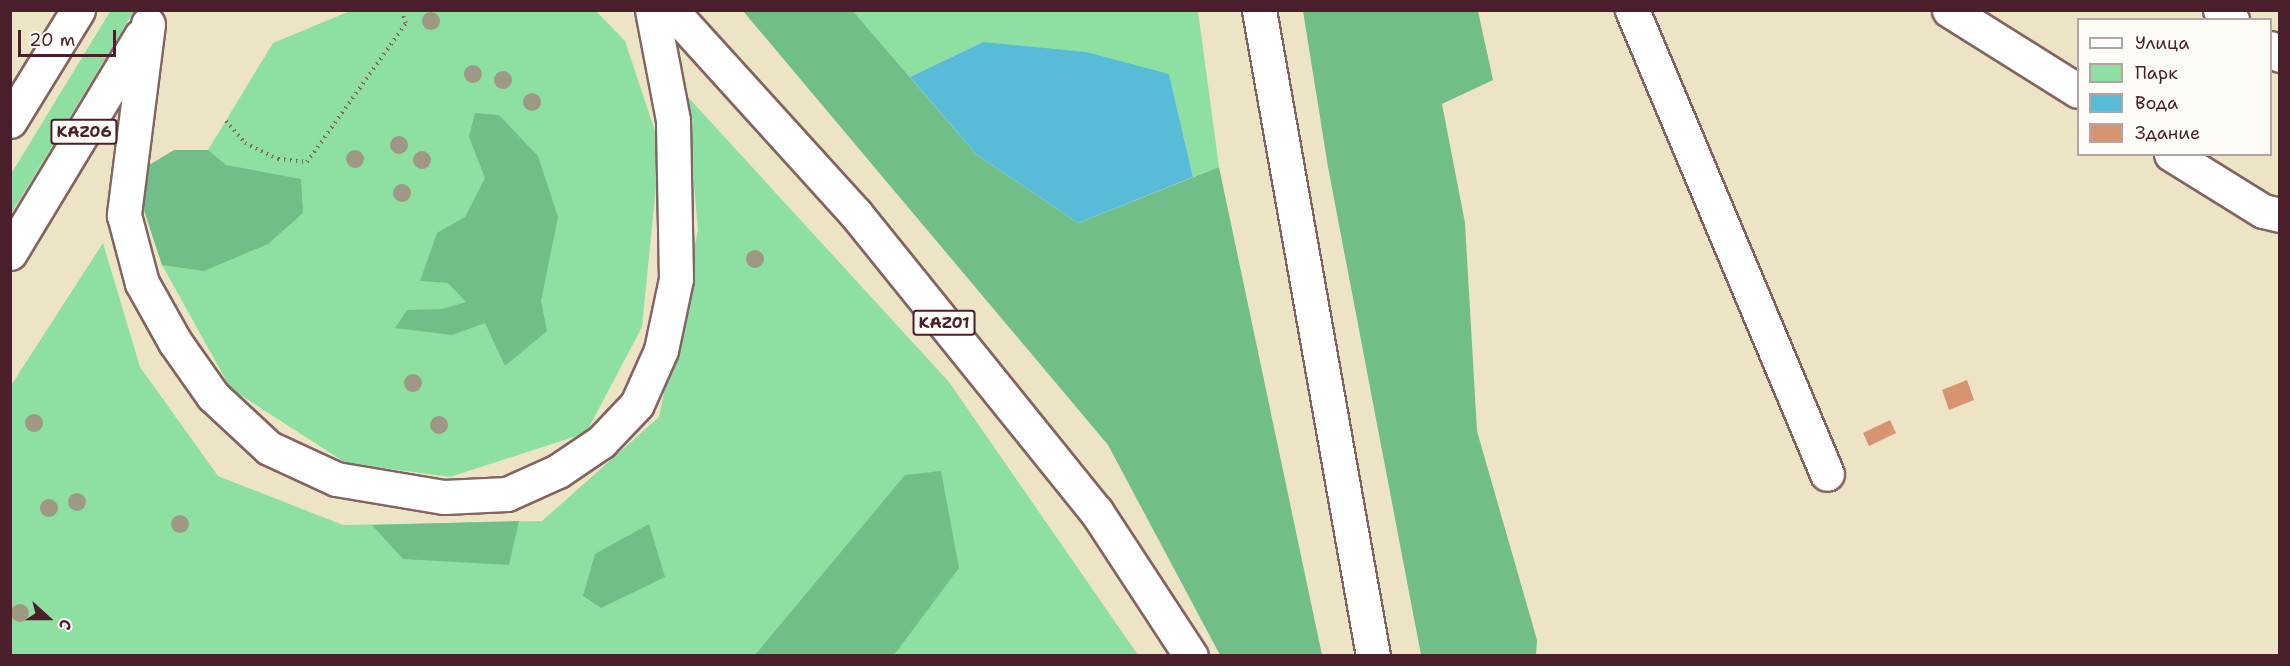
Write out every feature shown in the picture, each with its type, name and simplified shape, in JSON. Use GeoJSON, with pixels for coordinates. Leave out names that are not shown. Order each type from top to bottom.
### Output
{"type":"FeatureCollection","features":[{"type":"Feature","properties":{"kind":"main road"},"geometry":{"type":"LineString","coordinates":[[10,121],[78,10]]}},
{"type":"Feature","properties":{"kind":"main road"},"geometry":{"type":"LineString","coordinates":[[153,17],[124,215],[142,283],[175,342],[213,396],[269,448],[336,479],[444,497],[507,494],[558,471],[602,442],[637,404],[661,350],[676,279],[673,120],[652,10]]}},
{"type":"Feature","properties":{"kind":"main road","name":"KАZ01"},"geometry":{"type":"LineString","coordinates":[[671,10],[871,232],[1096,511],[1191,656]]}},
{"type":"Feature","properties":{"kind":"main road"},"geometry":{"type":"LineString","coordinates":[[1259,10],[1373,656]]}},
{"type":"Feature","properties":{"kind":"main road"},"geometry":{"type":"LineString","coordinates":[[1632,10],[1827,474]]}},
{"type":"Feature","properties":{"kind":"main road"},"geometry":{"type":"LineString","coordinates":[[1949,10],[2077,90]]}},
{"type":"Feature","properties":{"kind":"main road","name":"KАZ06"},"geometry":{"type":"LineString","coordinates":[[10,253],[153,17]]}},
{"type":"Feature","properties":{"kind":"main road"},"geometry":{"type":"LineString","coordinates":[[2175,156],[2263,211],[2280,215]]}},
{"type":"Feature","properties":{"kind":"path"},"geometry":{"type":"LineString","coordinates":[[226,121],[245,143],[278,159],[307,162],[406,23],[401,10]]}},
{"type":"Feature","properties":{"kind":"green space"},"geometry":{"type":"Polygon","coordinates":[[[111,10],[134,11],[11,214],[11,174],[111,10]]]}},
{"type":"Feature","properties":{"kind":"green space"},"geometry":{"type":"Polygon","coordinates":[[[350,11],[596,11],[625,41],[660,146],[642,327],[586,433],[450,477],[346,463],[231,389],[162,265],[143,207],[174,150],[208,150],[273,43],[350,11]]]}},
{"type":"Feature","properties":{"kind":"green space"},"geometry":{"type":"Polygon","coordinates":[[[743,11],[853,11],[976,154],[1078,223],[1219,167],[1322,655],[1220,655],[1108,445],[743,11]]]}},
{"type":"Feature","properties":{"kind":"green space"},"geometry":{"type":"Polygon","coordinates":[[[853,11],[1198,11],[1219,167],[1193,177],[1169,74],[983,42],[910,77],[853,11]]]}},
{"type":"Feature","properties":{"kind":"green space"},"geometry":{"type":"Polygon","coordinates":[[[1303,11],[1478,11],[1493,80],[1442,104],[1465,223],[1477,431],[1537,640],[1536,655],[1421,655],[1328,167],[1303,11]]]}},
{"type":"Feature","properties":{"kind":"green space"},"geometry":{"type":"Polygon","coordinates":[[[686,95],[949,382],[1138,655],[11,655],[10,387],[103,243],[140,367],[218,476],[343,525],[542,521],[659,417],[698,230],[686,95]]]}},
{"type":"Feature","properties":{"kind":"green space"},"geometry":{"type":"Polygon","coordinates":[[[475,113],[499,115],[538,156],[558,217],[541,301],[547,331],[505,366],[485,323],[452,335],[395,328],[407,310],[442,309],[466,302],[448,283],[420,281],[437,233],[465,217],[485,178],[469,137],[475,113]]]}},
{"type":"Feature","properties":{"kind":"green space"},"geometry":{"type":"Polygon","coordinates":[[[174,150],[208,150],[226,165],[301,179],[303,213],[268,244],[204,271],[162,265],[143,207],[144,168],[174,150]]]}},
{"type":"Feature","properties":{"kind":"green space"},"geometry":{"type":"Polygon","coordinates":[[[941,471],[959,568],[894,655],[755,655],[905,475],[941,471]]]}},
{"type":"Feature","properties":{"kind":"green space"},"geometry":{"type":"Polygon","coordinates":[[[519,521],[509,565],[403,559],[372,525],[519,521]]]}},
{"type":"Feature","properties":{"kind":"green space"},"geometry":{"type":"Polygon","coordinates":[[[649,524],[665,577],[601,608],[583,596],[595,554],[649,524]]]}},
{"type":"Feature","properties":{"kind":"water"},"geometry":{"type":"Polygon","coordinates":[[[983,42],[1086,52],[1169,74],[1193,177],[1078,223],[976,154],[910,77],[983,42]]]}},
{"type":"Feature","properties":{"kind":"building"},"geometry":{"type":"Polygon","coordinates":[[[1967,380],[1974,400],[1949,410],[1942,390],[1967,380]]]}},
{"type":"Feature","properties":{"kind":"building"},"geometry":{"type":"Polygon","coordinates":[[[1890,420],[1896,433],[1869,446],[1863,433],[1890,420]]]}}]}
